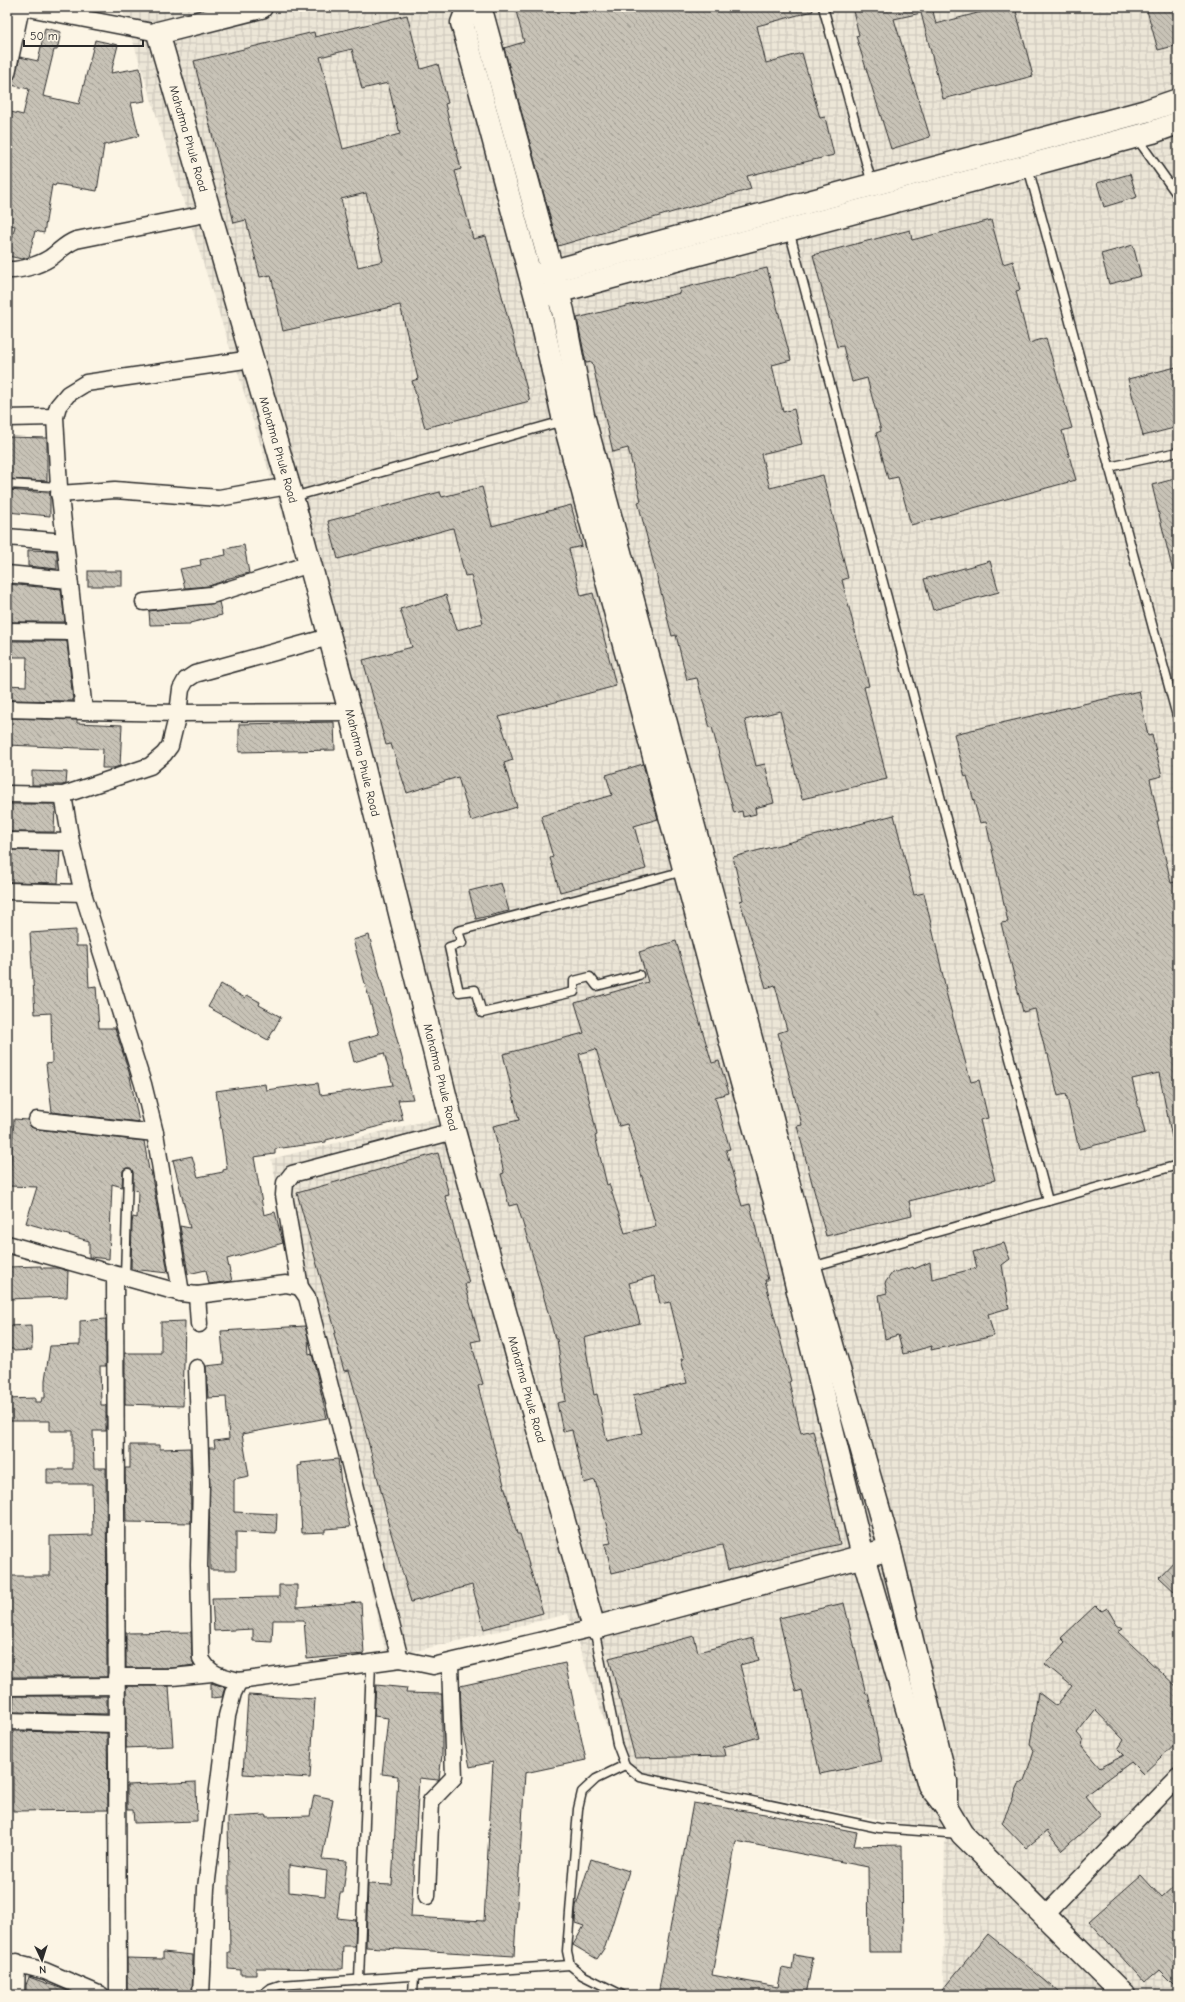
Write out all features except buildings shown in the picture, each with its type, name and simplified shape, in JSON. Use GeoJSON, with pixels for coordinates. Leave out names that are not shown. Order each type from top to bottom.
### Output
{"type":"FeatureCollection","features":[{"type":"Feature","properties":{"kind":"street"},"geometry":{"type":"LineString","coordinates":[[7,73],[22,7],[47,9],[158,33],[261,7]]}},
{"type":"Feature","properties":{"kind":"street"},"geometry":{"type":"LineString","coordinates":[[552,272],[482,17],[466,8],[462,22],[541,289],[563,311],[574,418],[648,693],[762,1079],[810,1267],[890,1549],[946,1781],[946,1807]]}},
{"type":"Feature","properties":{"kind":"street","name":"Mahatma Phule Road"},"geometry":{"type":"LineString","coordinates":[[158,33],[310,564],[350,712],[454,1131],[594,1628]]}},
{"type":"Feature","properties":{"kind":"street"},"geometry":{"type":"LineString","coordinates":[[541,289],[1024,155],[1178,100]]}},
{"type":"Feature","properties":{"kind":"street"},"geometry":{"type":"LineString","coordinates":[[541,289],[552,272],[786,220],[872,185],[1024,155],[1136,136],[1178,123]]}},
{"type":"Feature","properties":{"kind":"street"},"geometry":{"type":"LineString","coordinates":[[7,270],[14,271],[43,262],[51,258],[67,244],[76,240],[210,213]]}},
{"type":"Feature","properties":{"kind":"street"},"geometry":{"type":"LineString","coordinates":[[84,711],[59,490],[55,417],[58,406],[68,394],[86,383],[252,359]]}},
{"type":"Feature","properties":{"kind":"street"},"geometry":{"type":"LineString","coordinates":[[7,418],[55,417]]}},
{"type":"Feature","properties":{"kind":"street"},"geometry":{"type":"LineString","coordinates":[[59,490],[115,490],[219,498],[290,491]]}},
{"type":"Feature","properties":{"kind":"street"},"geometry":{"type":"LineString","coordinates":[[7,537],[65,542]]}},
{"type":"Feature","properties":{"kind":"street"},"geometry":{"type":"LineString","coordinates":[[144,602],[211,595],[310,564]]}},
{"type":"Feature","properties":{"kind":"street"},"geometry":{"type":"LineString","coordinates":[[7,574],[69,580]]}},
{"type":"Feature","properties":{"kind":"street"},"geometry":{"type":"LineString","coordinates":[[7,630],[75,632]]}},
{"type":"Feature","properties":{"kind":"street"},"geometry":{"type":"LineString","coordinates":[[7,794],[63,795],[150,766],[164,754],[170,746],[178,713],[181,689],[186,680],[195,674],[329,637]]}},
{"type":"Feature","properties":{"kind":"street"},"geometry":{"type":"LineString","coordinates":[[648,693],[685,871],[783,1230],[863,1556],[928,1784],[946,1807],[962,1834],[1124,1995]]}},
{"type":"Feature","properties":{"kind":"street"},"geometry":{"type":"LineString","coordinates":[[7,709],[178,713],[350,712]]}},
{"type":"Feature","properties":{"kind":"street"},"geometry":{"type":"LineString","coordinates":[[63,795],[71,842],[83,893],[140,1076],[155,1134],[181,1293]]}},
{"type":"Feature","properties":{"kind":"street"},"geometry":{"type":"LineString","coordinates":[[7,841],[71,842]]}},
{"type":"Feature","properties":{"kind":"street"},"geometry":{"type":"LineString","coordinates":[[7,891],[83,893]]}},
{"type":"Feature","properties":{"kind":"street"},"geometry":{"type":"LineString","coordinates":[[37,1120],[155,1134]]}},
{"type":"Feature","properties":{"kind":"street"},"geometry":{"type":"LineString","coordinates":[[400,1659],[307,1297],[300,1288],[284,1195],[285,1183],[292,1174],[454,1131]]}},
{"type":"Feature","properties":{"kind":"street"},"geometry":{"type":"LineString","coordinates":[[7,1244],[181,1293],[197,1295],[286,1284],[300,1288]]}},
{"type":"Feature","properties":{"kind":"street"},"geometry":{"type":"LineString","coordinates":[[118,1995],[116,1682],[120,1276]]}},
{"type":"Feature","properties":{"kind":"street"},"geometry":{"type":"LineString","coordinates":[[197,1295],[200,1324]]}},
{"type":"Feature","properties":{"kind":"street"},"geometry":{"type":"LineString","coordinates":[[197,1368],[201,1484],[199,1565],[201,1658],[206,1669],[212,1673],[239,1681],[400,1659],[433,1666],[450,1664],[594,1628],[890,1549]]}},
{"type":"Feature","properties":{"kind":"street"},"geometry":{"type":"LineString","coordinates":[[427,1896],[431,1801],[454,1777],[450,1664]]}},
{"type":"Feature","properties":{"kind":"street"},"geometry":{"type":"LineString","coordinates":[[7,1687],[116,1682],[212,1673]]}},
{"type":"Feature","properties":{"kind":"street"},"geometry":{"type":"LineString","coordinates":[[201,1995],[206,1888],[215,1810],[227,1716],[233,1693],[239,1681]]}},
{"type":"Feature","properties":{"kind":"street"},"geometry":{"type":"LineString","coordinates":[[7,1720],[116,1724]]}},
{"type":"Feature","properties":{"kind":"street"},"geometry":{"type":"LineString","coordinates":[[1044,1916],[1178,1777]]}},
{"type":"Feature","properties":{"kind":"street"},"geometry":{"type":"LineString","coordinates":[[16,1995],[12,1961],[45,1971],[101,1995]]}},
{"type":"Feature","properties":{"kind":"lane"},"geometry":{"type":"LineString","coordinates":[[823,7],[872,185]]}},
{"type":"Feature","properties":{"kind":"lane"},"geometry":{"type":"LineString","coordinates":[[1136,136],[1178,196]]}},
{"type":"Feature","properties":{"kind":"lane"},"geometry":{"type":"LineString","coordinates":[[1024,155],[1178,720]]}},
{"type":"Feature","properties":{"kind":"lane"},"geometry":{"type":"LineString","coordinates":[[786,220],[1048,1201]]}},
{"type":"Feature","properties":{"kind":"lane"},"geometry":{"type":"LineString","coordinates":[[290,491],[574,418]]}},
{"type":"Feature","properties":{"kind":"lane"},"geometry":{"type":"LineString","coordinates":[[1109,468],[1178,452]]}},
{"type":"Feature","properties":{"kind":"lane"},"geometry":{"type":"LineString","coordinates":[[7,484],[59,490]]}},
{"type":"Feature","properties":{"kind":"lane"},"geometry":{"type":"LineString","coordinates":[[639,975],[597,986],[590,977],[574,981],[574,992],[482,1013],[475,990],[459,992],[449,947],[462,943],[458,931],[685,871]]}},
{"type":"Feature","properties":{"kind":"lane"},"geometry":{"type":"LineString","coordinates":[[810,1267],[1178,1165]]}},
{"type":"Feature","properties":{"kind":"lane"},"geometry":{"type":"LineString","coordinates":[[120,1276],[128,1172]]}},
{"type":"Feature","properties":{"kind":"lane"},"geometry":{"type":"LineString","coordinates":[[594,1628],[617,1744],[625,1765],[640,1776],[879,1828],[962,1834]]}},
{"type":"Feature","properties":{"kind":"lane"},"geometry":{"type":"LineString","coordinates":[[359,1980],[371,1663]]}},
{"type":"Feature","properties":{"kind":"lane"},"geometry":{"type":"LineString","coordinates":[[622,1995],[582,1975],[570,1965],[567,1951],[578,1809],[582,1792],[596,1779],[625,1765]]}},
{"type":"Feature","properties":{"kind":"lane"},"geometry":{"type":"LineString","coordinates":[[262,1995],[271,1988],[280,1985],[570,1965]]}},
{"type":"Feature","properties":{"kind":"lane"},"geometry":{"type":"LineString","coordinates":[[413,1995],[414,1976]]}},
{"type":"Feature","properties":{"kind":"shaded area"},"geometry":{"type":"Polygon","coordinates":[[[144,7],[1178,7],[1178,1995],[943,1995],[945,1832],[621,1769],[568,1614],[387,1658],[271,1159],[449,1115],[296,557],[124,13],[144,7]]]}}]}
